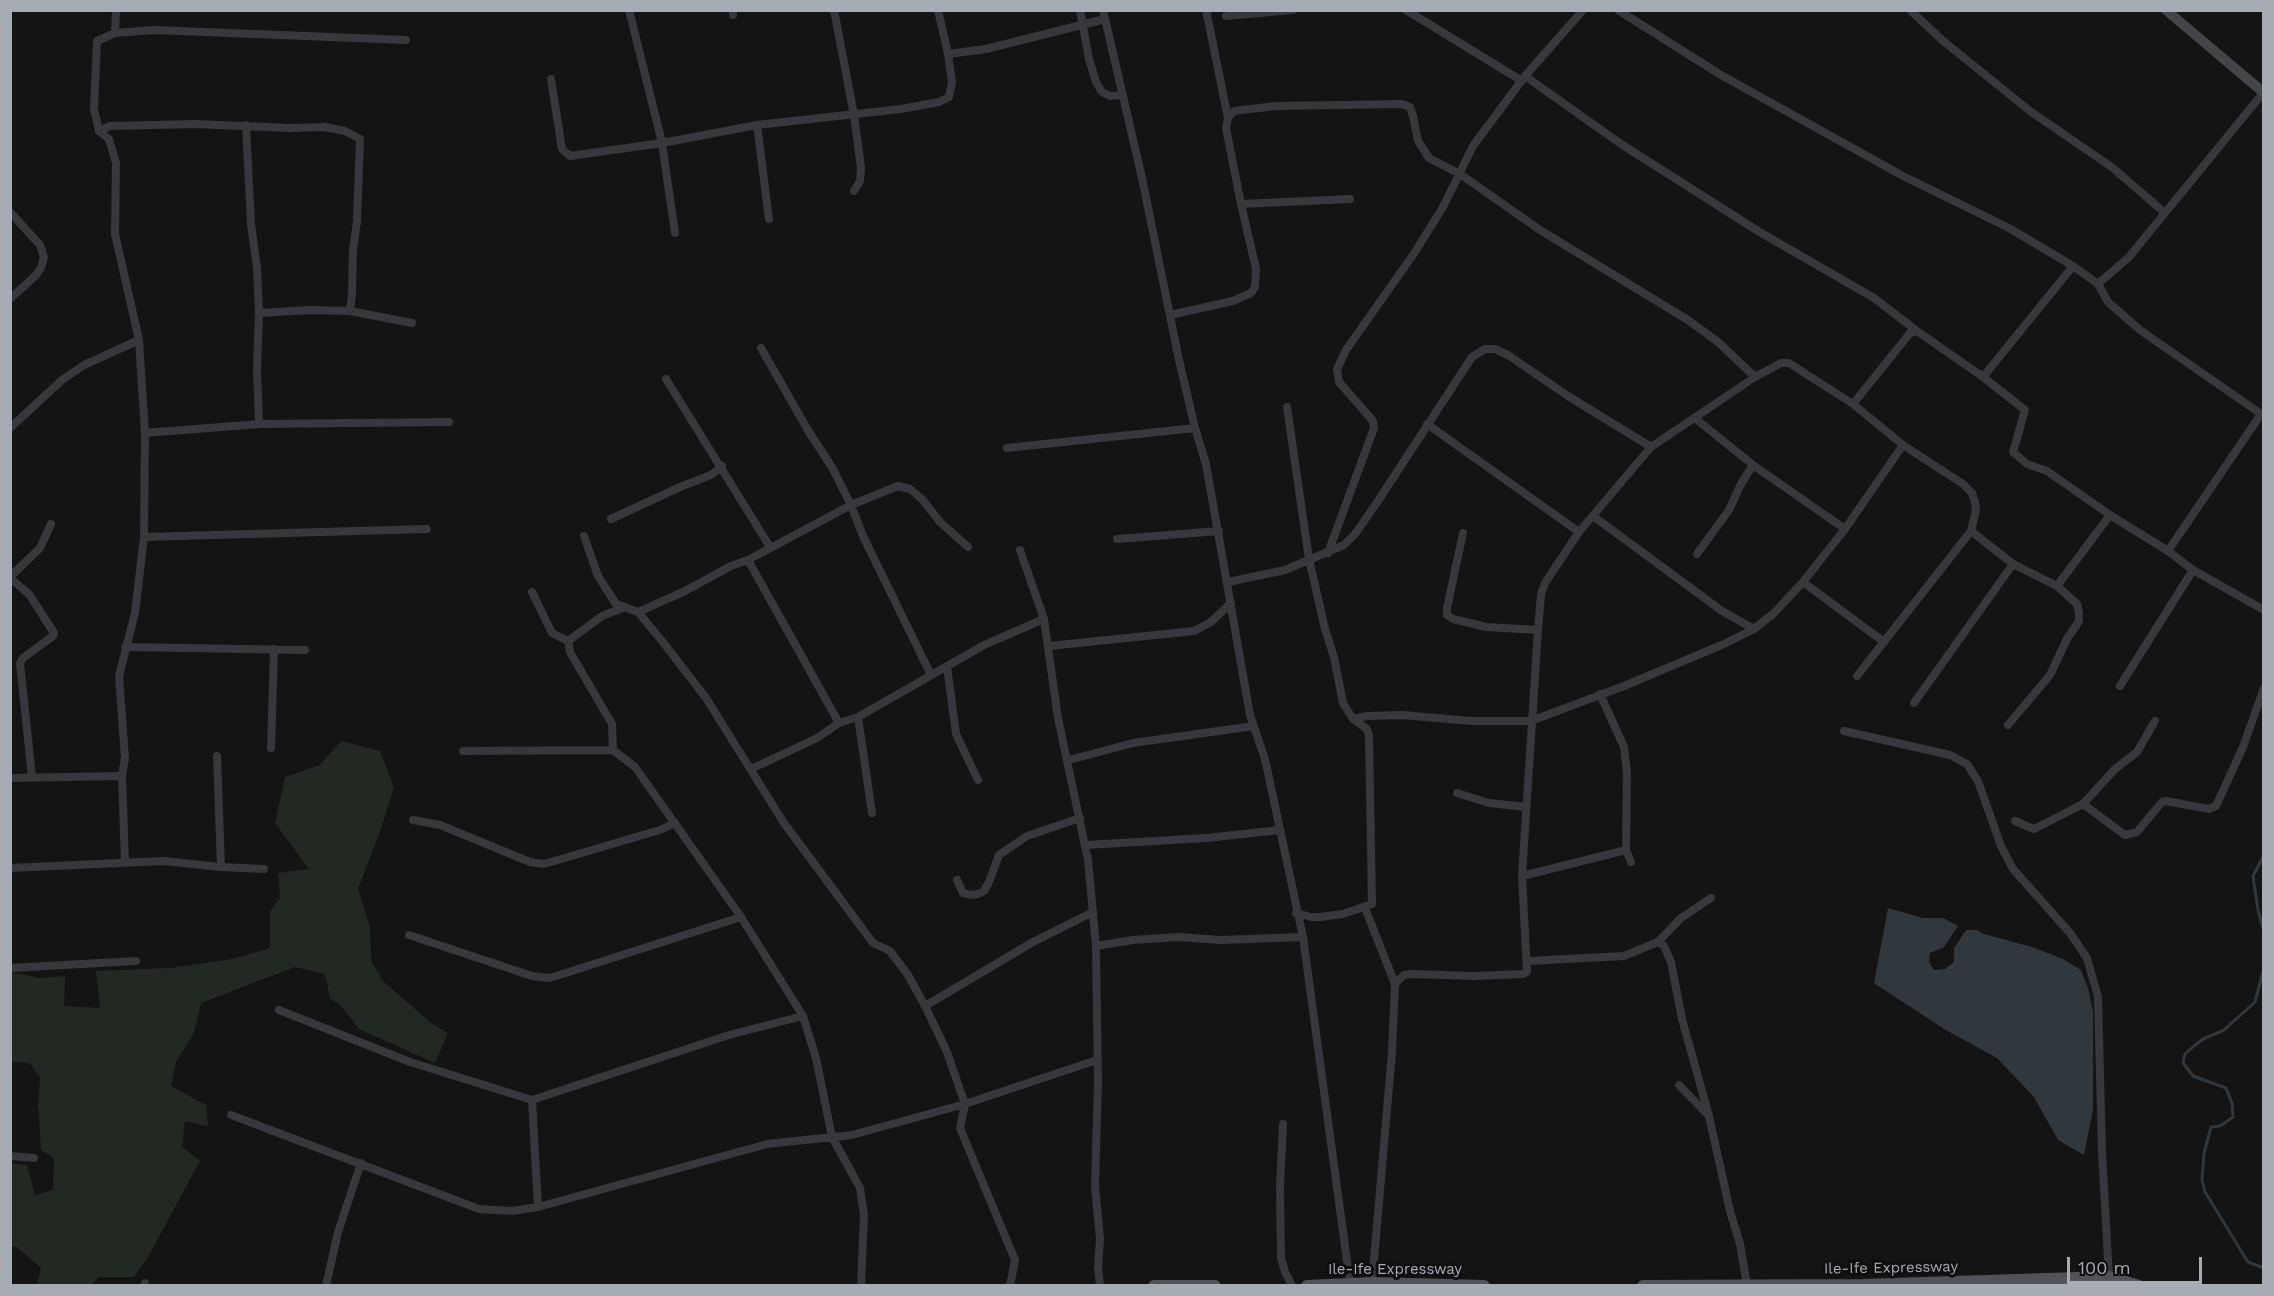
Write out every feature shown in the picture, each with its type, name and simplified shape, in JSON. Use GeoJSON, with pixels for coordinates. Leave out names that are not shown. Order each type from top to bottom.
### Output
{"type":"FeatureCollection","features":[{"type":"Feature","properties":{"kind":"main road"},"geometry":{"type":"LineString","coordinates":[[2166,10],[2263,93]]}},
{"type":"Feature","properties":{"kind":"main road","name":"Ile-Ife Expressway"},"geometry":{"type":"LineString","coordinates":[[1643,1286],[1863,1285],[2109,1277],[2139,1286]]}},
{"type":"Feature","properties":{"kind":"main road","name":"Ile-Ife Expressway"},"geometry":{"type":"LineString","coordinates":[[1307,1286],[1350,1283],[1484,1286]]}},
{"type":"Feature","properties":{"kind":"main road"},"geometry":{"type":"LineString","coordinates":[[1154,1286],[1215,1286]]}},
{"type":"Feature","properties":{"kind":"street"},"geometry":{"type":"LineString","coordinates":[[115,33],[116,10]]}},
{"type":"Feature","properties":{"kind":"street"},"geometry":{"type":"LineString","coordinates":[[628,10],[662,143],[675,233]]}},
{"type":"Feature","properties":{"kind":"street"},"geometry":{"type":"LineString","coordinates":[[834,10],[854,115],[861,168],[860,181],[854,191]]}},
{"type":"Feature","properties":{"kind":"street"},"geometry":{"type":"LineString","coordinates":[[551,79],[562,149],[570,156],[757,126],[911,107],[939,102],[949,97],[952,82],[938,10]]}},
{"type":"Feature","properties":{"kind":"street"},"geometry":{"type":"LineString","coordinates":[[1080,10],[1096,82],[1102,92],[1110,96],[1122,95]]}},
{"type":"Feature","properties":{"kind":"street"},"geometry":{"type":"LineString","coordinates":[[1170,315],[1233,301],[1251,292],[1255,287],[1256,269],[1226,128],[1228,118],[1206,10]]}},
{"type":"Feature","properties":{"kind":"street"},"geometry":{"type":"LineString","coordinates":[[1226,16],[1293,10]]}},
{"type":"Feature","properties":{"kind":"street"},"geometry":{"type":"LineString","coordinates":[[1406,10],[1523,78],[1621,144],[1758,231],[1874,298],[2025,410],[2013,452],[2027,464],[2047,471],[2193,570],[2264,610]]}},
{"type":"Feature","properties":{"kind":"street"},"geometry":{"type":"LineString","coordinates":[[1328,553],[1374,428],[1373,422],[1339,382],[1337,369],[1346,350],[1413,255],[1443,207],[1473,146],[1523,78],[1583,10]]}},
{"type":"Feature","properties":{"kind":"street"},"geometry":{"type":"LineString","coordinates":[[1618,10],[1721,75],[1904,176],[2009,228],[2073,266],[2098,284],[2108,302],[2140,330],[2262,415],[2168,551]]}},
{"type":"Feature","properties":{"kind":"street"},"geometry":{"type":"LineString","coordinates":[[1910,10],[1942,40],[2030,111],[2113,168],[2164,213]]}},
{"type":"Feature","properties":{"kind":"street"},"geometry":{"type":"LineString","coordinates":[[948,54],[986,49],[1083,24],[1104,15],[1142,177],[1195,428],[1206,464],[1250,715],[1265,759],[1303,938],[1350,1283]]}},
{"type":"Feature","properties":{"kind":"street"},"geometry":{"type":"LineString","coordinates":[[125,862],[123,776],[125,759],[119,676],[135,613],[144,537],[145,434],[139,340],[115,234],[116,163],[109,139],[99,131],[94,109],[97,41],[115,33],[154,30],[406,40]]}},
{"type":"Feature","properties":{"kind":"street"},"geometry":{"type":"LineString","coordinates":[[2098,284],[2129,257],[2263,93]]}},
{"type":"Feature","properties":{"kind":"street"},"geometry":{"type":"LineString","coordinates":[[1228,118],[1234,111],[1276,106],[1402,104],[1410,107],[1418,141],[1422,151],[1429,158],[1460,174],[1540,230],[1688,320],[1718,342],[1755,377]]}},
{"type":"Feature","properties":{"kind":"street"},"geometry":{"type":"LineString","coordinates":[[246,125],[251,224],[257,268],[259,313],[257,369],[259,424]]}},
{"type":"Feature","properties":{"kind":"street"},"geometry":{"type":"LineString","coordinates":[[99,131],[110,126],[325,127],[345,131],[360,139],[350,311]]}},
{"type":"Feature","properties":{"kind":"street"},"geometry":{"type":"LineString","coordinates":[[757,126],[769,219]]}},
{"type":"Feature","properties":{"kind":"street"},"geometry":{"type":"LineString","coordinates":[[1241,204],[1350,199]]}},
{"type":"Feature","properties":{"kind":"street"},"geometry":{"type":"LineString","coordinates":[[10,213],[40,245],[44,257],[41,268],[10,299]]}},
{"type":"Feature","properties":{"kind":"street"},"geometry":{"type":"LineString","coordinates":[[1983,377],[2073,266]]}},
{"type":"Feature","properties":{"kind":"street"},"geometry":{"type":"LineString","coordinates":[[259,313],[311,310],[350,311],[412,323]]}},
{"type":"Feature","properties":{"kind":"street"},"geometry":{"type":"LineString","coordinates":[[1853,404],[1910,333],[1917,331]]}},
{"type":"Feature","properties":{"kind":"street"},"geometry":{"type":"LineString","coordinates":[[10,428],[62,380],[84,365],[139,340]]}},
{"type":"Feature","properties":{"kind":"street"},"geometry":{"type":"LineString","coordinates":[[761,348],[833,470],[851,505],[863,537],[931,675]]}},
{"type":"Feature","properties":{"kind":"street"},"geometry":{"type":"LineString","coordinates":[[1228,582],[1285,570],[1344,545],[1355,534],[1472,357],[1485,349],[1495,349],[1508,355],[1568,396],[1651,447]]}},
{"type":"Feature","properties":{"kind":"street"},"geometry":{"type":"LineString","coordinates":[[1395,984],[1404,975],[1413,974],[1474,976],[1527,972],[1522,876],[1538,630],[1541,594],[1545,583],[1579,532],[1651,447],[1696,419],[1755,377],[1781,363],[1789,363],[1853,404],[1903,445],[1963,484],[1972,493],[1976,510],[1971,531],[1857,676]]}},
{"type":"Feature","properties":{"kind":"street"},"geometry":{"type":"LineString","coordinates":[[666,379],[722,466],[770,547]]}},
{"type":"Feature","properties":{"kind":"street"},"geometry":{"type":"LineString","coordinates":[[1287,407],[1309,560],[1334,657],[1343,704],[1353,719],[1367,729],[1369,736],[1373,897],[1372,904],[1365,908],[1320,917],[1296,913]]}},
{"type":"Feature","properties":{"kind":"street"},"geometry":{"type":"LineString","coordinates":[[1696,419],[1753,465],[1845,529]]}},
{"type":"Feature","properties":{"kind":"street"},"geometry":{"type":"LineString","coordinates":[[145,434],[259,424],[449,422]]}},
{"type":"Feature","properties":{"kind":"street"},"geometry":{"type":"LineString","coordinates":[[1427,424],[1579,532]]}},
{"type":"Feature","properties":{"kind":"street"},"geometry":{"type":"LineString","coordinates":[[1007,448],[1195,428]]}},
{"type":"Feature","properties":{"kind":"street"},"geometry":{"type":"LineString","coordinates":[[1353,719],[1367,716],[1403,715],[1459,720],[1531,721],[1724,644],[1754,629],[1773,614],[1803,582],[1845,529],[1903,445]]}},
{"type":"Feature","properties":{"kind":"street"},"geometry":{"type":"LineString","coordinates":[[1697,554],[1729,510],[1753,465]]}},
{"type":"Feature","properties":{"kind":"street"},"geometry":{"type":"LineString","coordinates":[[611,519],[711,475],[722,466]]}},
{"type":"Feature","properties":{"kind":"street"},"geometry":{"type":"LineString","coordinates":[[638,612],[683,592],[731,566],[748,560],[851,505],[898,486],[910,489],[922,499],[940,522],[968,547]]}},
{"type":"Feature","properties":{"kind":"street"},"geometry":{"type":"LineString","coordinates":[[2057,586],[2110,515]]}},
{"type":"Feature","properties":{"kind":"street"},"geometry":{"type":"LineString","coordinates":[[1593,516],[1722,611],[1754,629]]}},
{"type":"Feature","properties":{"kind":"street"},"geometry":{"type":"LineString","coordinates":[[32,777],[20,663],[54,633],[29,594],[10,578],[40,548],[51,524]]}},
{"type":"Feature","properties":{"kind":"street"},"geometry":{"type":"LineString","coordinates":[[144,537],[427,530]]}},
{"type":"Feature","properties":{"kind":"street"},"geometry":{"type":"LineString","coordinates":[[1117,539],[1219,531]]}},
{"type":"Feature","properties":{"kind":"street"},"geometry":{"type":"LineString","coordinates":[[1971,531],[2013,564],[2057,586],[2077,604],[2079,621],[2067,639],[2050,675],[2008,725]]}},
{"type":"Feature","properties":{"kind":"street"},"geometry":{"type":"LineString","coordinates":[[1463,533],[1447,615],[1453,620],[1486,627],[1538,630]]}},
{"type":"Feature","properties":{"kind":"street"},"geometry":{"type":"LineString","coordinates":[[584,536],[598,576],[616,604],[638,612],[706,698],[784,823],[873,943],[890,951],[908,975],[954,1070],[965,1104],[960,1128],[1015,1260],[1010,1286]]}},
{"type":"Feature","properties":{"kind":"street"},"geometry":{"type":"LineString","coordinates":[[1020,550],[1044,619],[1058,718],[1086,844],[1096,946],[1098,1082],[1095,1186],[1100,1239],[1098,1267],[1100,1286]]}},
{"type":"Feature","properties":{"kind":"street"},"geometry":{"type":"LineString","coordinates":[[748,560],[839,723]]}},
{"type":"Feature","properties":{"kind":"street"},"geometry":{"type":"LineString","coordinates":[[1914,704],[2013,564]]}},
{"type":"Feature","properties":{"kind":"street"},"geometry":{"type":"LineString","coordinates":[[2120,686],[2193,570]]}},
{"type":"Feature","properties":{"kind":"street"},"geometry":{"type":"LineString","coordinates":[[1803,582],[1884,642]]}},
{"type":"Feature","properties":{"kind":"street"},"geometry":{"type":"LineString","coordinates":[[532,592],[552,633],[568,641]]}},
{"type":"Feature","properties":{"kind":"street"},"geometry":{"type":"LineString","coordinates":[[1049,646],[1194,631],[1211,622],[1231,603]]}},
{"type":"Feature","properties":{"kind":"street"},"geometry":{"type":"LineString","coordinates":[[568,641],[602,616],[625,607]]}},
{"type":"Feature","properties":{"kind":"street"},"geometry":{"type":"LineString","coordinates":[[752,769],[817,738],[839,723],[858,717],[984,645],[1044,619]]}},
{"type":"Feature","properties":{"kind":"street"},"geometry":{"type":"LineString","coordinates":[[568,641],[570,652],[612,724],[613,750]]}},
{"type":"Feature","properties":{"kind":"street"},"geometry":{"type":"LineString","coordinates":[[125,647],[305,650]]}},
{"type":"Feature","properties":{"kind":"street"},"geometry":{"type":"LineString","coordinates":[[271,748],[274,649]]}},
{"type":"Feature","properties":{"kind":"street"},"geometry":{"type":"LineString","coordinates":[[947,666],[956,734],[978,780]]}},
{"type":"Feature","properties":{"kind":"street"},"geometry":{"type":"LineString","coordinates":[[2083,804],[2125,835],[2137,832],[2162,802],[2209,809],[2216,806],[2243,747],[2264,688]]}},
{"type":"Feature","properties":{"kind":"street"},"geometry":{"type":"LineString","coordinates":[[1600,694],[1624,747],[1627,773],[1626,850],[1631,862]]}},
{"type":"Feature","properties":{"kind":"street"},"geometry":{"type":"LineString","coordinates":[[858,717],[872,813]]}},
{"type":"Feature","properties":{"kind":"street"},"geometry":{"type":"LineString","coordinates":[[2015,821],[2034,829],[2083,804],[2115,769],[2137,752],[2155,721]]}},
{"type":"Feature","properties":{"kind":"street"},"geometry":{"type":"LineString","coordinates":[[1069,760],[1133,743],[1254,726]]}},
{"type":"Feature","properties":{"kind":"street"},"geometry":{"type":"LineString","coordinates":[[1844,730],[1950,755],[1967,764],[1978,781],[2001,846],[2013,869],[2070,933],[2087,958],[2098,997],[2102,1152],[2109,1277]]}},
{"type":"Feature","properties":{"kind":"street"},"geometry":{"type":"LineString","coordinates":[[463,751],[613,750],[635,767],[741,917],[804,1016],[816,1058],[832,1137],[860,1188],[864,1215],[861,1286]]}},
{"type":"Feature","properties":{"kind":"street"},"geometry":{"type":"LineString","coordinates":[[217,756],[221,867]]}},
{"type":"Feature","properties":{"kind":"street"},"geometry":{"type":"LineString","coordinates":[[10,778],[123,776]]}},
{"type":"Feature","properties":{"kind":"street"},"geometry":{"type":"LineString","coordinates":[[1457,793],[1489,803],[1526,807]]}},
{"type":"Feature","properties":{"kind":"street"},"geometry":{"type":"LineString","coordinates":[[957,880],[963,893],[970,895],[984,891],[999,855],[1027,836],[1080,818]]}},
{"type":"Feature","properties":{"kind":"street"},"geometry":{"type":"LineString","coordinates":[[413,820],[440,825],[530,862],[544,864],[675,824]]}},
{"type":"Feature","properties":{"kind":"street"},"geometry":{"type":"LineString","coordinates":[[1086,844],[1206,838],[1280,830]]}},
{"type":"Feature","properties":{"kind":"street"},"geometry":{"type":"LineString","coordinates":[[1522,876],[1626,850]]}},
{"type":"Feature","properties":{"kind":"street"},"geometry":{"type":"LineString","coordinates":[[10,868],[163,861],[264,869]]}},
{"type":"Feature","properties":{"kind":"street"},"geometry":{"type":"LineString","coordinates":[[1527,961],[1624,956],[1658,942],[1681,918],[1711,898]]}},
{"type":"Feature","properties":{"kind":"street"},"geometry":{"type":"LineString","coordinates":[[1365,908],[1395,984],[1392,1052],[1372,1283]]}},
{"type":"Feature","properties":{"kind":"street"},"geometry":{"type":"LineString","coordinates":[[925,1006],[1033,942],[1093,912]]}},
{"type":"Feature","properties":{"kind":"street"},"geometry":{"type":"LineString","coordinates":[[410,934],[532,976],[550,978],[741,917]]}},
{"type":"Feature","properties":{"kind":"street"},"geometry":{"type":"LineString","coordinates":[[1096,946],[1132,940],[1179,937],[1221,940],[1303,938]]}},
{"type":"Feature","properties":{"kind":"street"},"geometry":{"type":"LineString","coordinates":[[1658,942],[1664,946],[1671,962],[1682,1019],[1709,1116],[1730,1211],[1740,1244],[1747,1285]]}},
{"type":"Feature","properties":{"kind":"street"},"geometry":{"type":"LineString","coordinates":[[10,968],[136,961]]}},
{"type":"Feature","properties":{"kind":"street"},"geometry":{"type":"LineString","coordinates":[[279,1010],[410,1062],[532,1100],[729,1035],[804,1016]]}},
{"type":"Feature","properties":{"kind":"street"},"geometry":{"type":"LineString","coordinates":[[231,1115],[361,1162],[479,1209],[512,1211],[538,1207],[767,1144],[879,1129],[965,1104],[1097,1060]]}},
{"type":"Feature","properties":{"kind":"street"},"geometry":{"type":"LineString","coordinates":[[1679,1084],[1709,1116]]}},
{"type":"Feature","properties":{"kind":"street"},"geometry":{"type":"LineString","coordinates":[[532,1100],[538,1207]]}},
{"type":"Feature","properties":{"kind":"street"},"geometry":{"type":"LineString","coordinates":[[1283,1124],[1280,1187],[1281,1258],[1292,1286]]}},
{"type":"Feature","properties":{"kind":"street"},"geometry":{"type":"LineString","coordinates":[[10,1156],[34,1158]]}},
{"type":"Feature","properties":{"kind":"street"},"geometry":{"type":"LineString","coordinates":[[326,1286],[338,1232],[361,1162]]}},
{"type":"Feature","properties":{"kind":"shaded area"},"geometry":{"type":"Polygon","coordinates":[[[341,741],[380,751],[394,787],[358,889],[370,927],[371,961],[383,981],[431,1023],[448,1033],[435,1063],[359,1029],[342,1007],[330,998],[325,974],[295,967],[201,1003],[194,1033],[176,1062],[171,1086],[206,1105],[208,1126],[185,1121],[182,1147],[200,1161],[148,1257],[134,1277],[99,1277],[91,1285],[37,1285],[41,1268],[17,1247],[11,1247],[11,1163],[27,1165],[35,1195],[53,1190],[54,1158],[41,1150],[38,1104],[40,1078],[30,1063],[11,1062],[11,972],[40,978],[65,976],[64,1006],[100,1008],[96,971],[170,968],[232,959],[270,948],[270,912],[280,898],[278,873],[309,869],[275,823],[285,777],[320,765],[341,741]]]}},
{"type":"Feature","properties":{"kind":"shaded area"},"geometry":{"type":"Polygon","coordinates":[[[1888,908],[1923,918],[1943,918],[1958,926],[1944,947],[1930,953],[1929,962],[1934,970],[1945,969],[1954,962],[1954,948],[1966,930],[1977,930],[2032,947],[2063,959],[2081,970],[2093,1012],[2093,1110],[2084,1155],[2058,1140],[2034,1097],[1997,1058],[1944,1029],[1874,983],[1888,908]]]}},
{"type":"Feature","properties":{"kind":"waterway"},"geometry":{"type":"LineString","coordinates":[[2264,855],[2253,876],[2264,931]]}},
{"type":"Feature","properties":{"kind":"waterway"},"geometry":{"type":"LineString","coordinates":[[2264,968],[2255,1002],[2224,1030],[2203,1039],[2194,1046],[2185,1054],[2183,1063],[2193,1076],[2226,1088],[2232,1103],[2233,1117],[2220,1126],[2211,1127],[2204,1153],[2202,1180],[2205,1192],[2248,1262],[2264,1268]]}}]}
